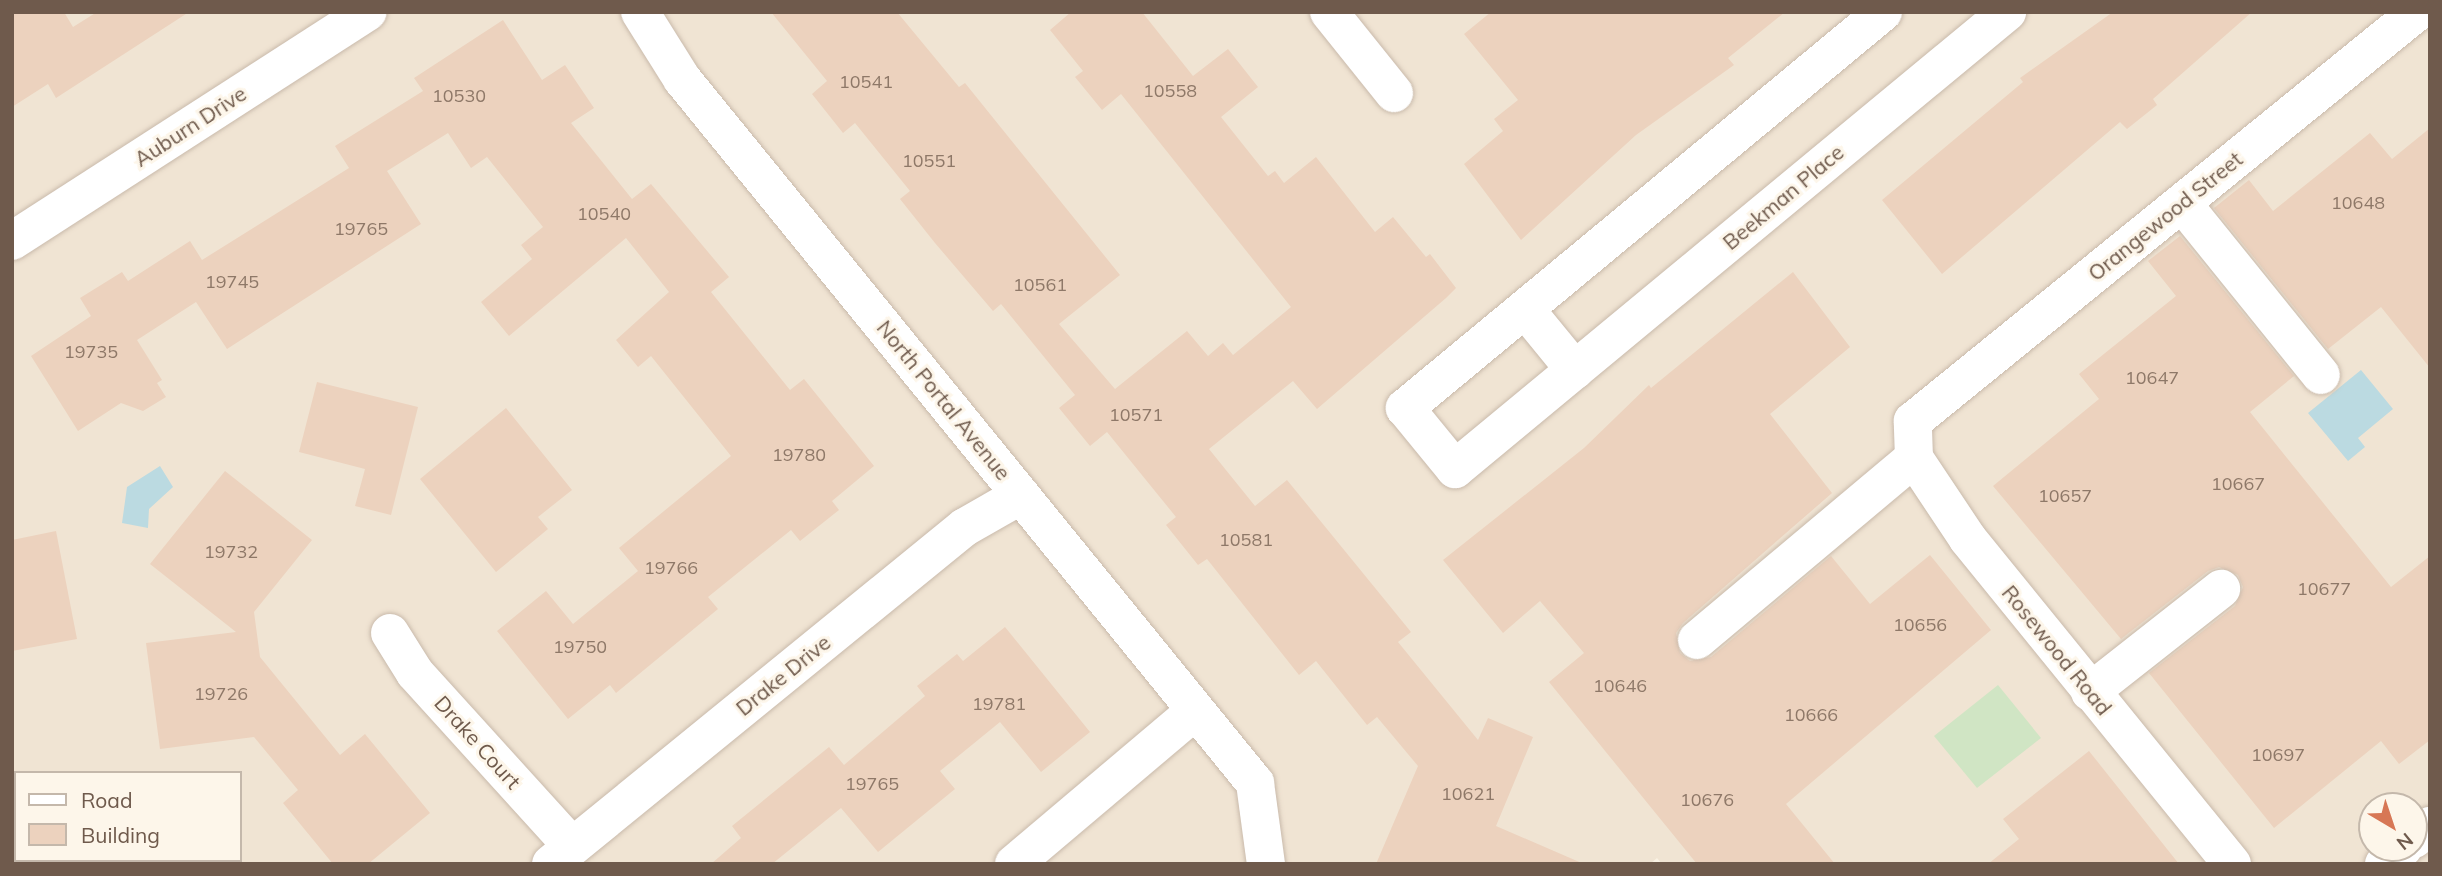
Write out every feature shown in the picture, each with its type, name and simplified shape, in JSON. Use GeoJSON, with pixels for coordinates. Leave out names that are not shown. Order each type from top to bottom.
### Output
{"type":"FeatureCollection","features":[{"type":"Feature","properties":{"kind":"street","name":"Auburn Drive"},"geometry":{"type":"LineString","coordinates":[[12,241],[369,12]]}},
{"type":"Feature","properties":{"kind":"street","name":"North Portal Avenue"},"geometry":{"type":"LineString","coordinates":[[640,12],[682,79],[1255,783],[1266,864]]}},
{"type":"Feature","properties":{"kind":"street"},"geometry":{"type":"LineString","coordinates":[[1329,12],[1394,93]]}},
{"type":"Feature","properties":{"kind":"street","name":"Beekman Place"},"geometry":{"type":"LineString","coordinates":[[1884,12],[1405,408],[1455,469],[1993,16]]}},
{"type":"Feature","properties":{"kind":"street","name":"Orangewood Street"},"geometry":{"type":"LineString","coordinates":[[1914,458],[1913,421],[2417,12]]}},
{"type":"Feature","properties":{"kind":"street"},"geometry":{"type":"LineString","coordinates":[[2182,203],[2321,374]]}},
{"type":"Feature","properties":{"kind":"street"},"geometry":{"type":"LineString","coordinates":[[1525,309],[1575,369]]}},
{"type":"Feature","properties":{"kind":"street"},"geometry":{"type":"LineString","coordinates":[[1698,640],[1914,458]]}},
{"type":"Feature","properties":{"kind":"street","name":"Rosewood Road"},"geometry":{"type":"LineString","coordinates":[[1914,458],[1968,539],[2232,864]]}},
{"type":"Feature","properties":{"kind":"street","name":"Drake Drive"},"geometry":{"type":"LineString","coordinates":[[562,855],[965,527],[1021,495]]}},
{"type":"Feature","properties":{"kind":"street"},"geometry":{"type":"LineString","coordinates":[[2090,692],[2221,589]]}},
{"type":"Feature","properties":{"kind":"street","name":"Drake Court"},"geometry":{"type":"LineString","coordinates":[[390,633],[415,673],[562,855]]}},
{"type":"Feature","properties":{"kind":"street"},"geometry":{"type":"LineString","coordinates":[[1014,864],[1195,711]]}},
{"type":"Feature","properties":{"kind":"shaded area"},"geometry":{"type":"Polygon","coordinates":[[[12,12],[2430,12],[2430,864],[1662,864],[1657,858],[1650,864],[12,864],[12,12]]]}},
{"type":"Feature","properties":{"kind":"green space"},"geometry":{"type":"Polygon","coordinates":[[[1998,685],[2041,738],[1977,788],[1934,736],[1998,685]]]}},
{"type":"Feature","properties":{"kind":"water"},"geometry":{"type":"Polygon","coordinates":[[[2361,370],[2393,409],[2358,438],[2365,447],[2348,461],[2308,413],[2361,370]]]}},
{"type":"Feature","properties":{"kind":"water"},"geometry":{"type":"Polygon","coordinates":[[[160,466],[173,487],[149,509],[148,528],[122,523],[127,487],[160,466]]]}},
{"type":"Feature","properties":{"kind":"building"},"geometry":{"type":"Polygon","coordinates":[[[12,12],[64,12],[73,27],[97,12],[189,12],[56,98],[48,84],[12,107],[12,12]]]}},
{"type":"Feature","properties":{"kind":"building"},"geometry":{"type":"Polygon","coordinates":[[[771,12],[897,12],[959,87],[965,83],[1120,275],[1059,324],[1115,389],[1187,331],[1208,356],[1223,343],[1233,355],[1291,307],[1121,94],[1102,110],[1075,77],[1083,71],[1050,30],[1071,12],[1142,12],[1193,76],[1228,49],[1258,87],[1221,117],[1268,176],[1275,171],[1284,183],[1316,157],[1375,232],[1393,217],[1426,257],[1430,254],[1456,288],[1446,298],[1317,409],[1293,381],[1209,449],[1255,506],[1287,480],[1411,632],[1398,642],[1478,740],[1488,718],[1533,737],[1496,826],[1584,864],[1376,864],[1418,766],[1377,717],[1367,725],[1316,661],[1299,675],[1207,559],[1198,565],[1166,525],[1176,517],[1107,432],[1090,446],[1059,408],[1075,395],[1001,304],[993,311],[935,243],[900,199],[910,191],[855,123],[843,133],[812,94],[827,81],[771,12]]]}},
{"type":"Feature","properties":{"kind":"building"},"geometry":{"type":"Polygon","coordinates":[[[1491,12],[1785,12],[1728,58],[1734,65],[1636,135],[1521,240],[1464,164],[1503,131],[1494,119],[1518,100],[1464,34],[1491,12]]]}},
{"type":"Feature","properties":{"kind":"building"},"geometry":{"type":"Polygon","coordinates":[[[2113,12],[2252,12],[2153,99],[2157,105],[2127,129],[2120,122],[1942,274],[1882,200],[2023,82],[2020,78],[2113,12]]]}},
{"type":"Feature","properties":{"kind":"building"},"geometry":{"type":"Polygon","coordinates":[[[503,20],[542,80],[565,65],[594,108],[571,123],[632,199],[651,184],[729,277],[711,292],[790,390],[804,379],[874,466],[832,501],[839,510],[800,541],[791,530],[708,597],[718,609],[616,693],[610,685],[568,719],[497,631],[546,591],[573,624],[638,571],[619,548],[731,456],[651,356],[638,367],[616,340],[669,292],[626,238],[509,336],[481,302],[532,259],[521,245],[543,227],[487,157],[471,168],[448,133],[387,171],[421,224],[227,349],[196,302],[137,340],[162,380],[157,383],[166,397],[143,411],[121,403],[78,431],[31,356],[91,316],[80,298],[122,272],[128,281],[190,241],[202,260],[349,168],[335,146],[423,91],[414,78],[503,20]]]}},
{"type":"Feature","properties":{"kind":"building"},"geometry":{"type":"Polygon","coordinates":[[[2430,128],[2430,368],[2381,307],[2328,349],[2214,208],[2249,180],[2273,211],[2370,133],[2392,159],[2430,128]]]}},
{"type":"Feature","properties":{"kind":"building"},"geometry":{"type":"Polygon","coordinates":[[[2180,236],[2294,376],[2250,412],[2391,587],[2430,556],[2430,740],[2399,764],[2381,741],[2274,828],[2149,673],[2235,606],[2243,587],[2238,575],[2219,567],[2208,571],[2121,639],[1993,486],[2099,399],[2079,374],[2176,296],[2148,261],[2180,236]]]}},
{"type":"Feature","properties":{"kind":"building"},"geometry":{"type":"Polygon","coordinates":[[[1793,272],[1850,347],[1770,414],[1832,493],[1683,623],[1676,633],[1680,653],[1690,661],[1711,657],[1831,556],[1870,604],[1930,555],[1991,630],[1786,804],[1835,864],[1697,864],[1549,682],[1584,653],[1540,601],[1503,633],[1443,560],[1584,448],[1649,385],[1651,388],[1793,272]]]}},
{"type":"Feature","properties":{"kind":"building"},"geometry":{"type":"Polygon","coordinates":[[[317,382],[418,407],[391,515],[355,506],[365,469],[299,452],[317,382]]]}},
{"type":"Feature","properties":{"kind":"building"},"geometry":{"type":"Polygon","coordinates":[[[506,408],[572,490],[538,517],[548,529],[496,572],[420,479],[506,408]]]}},
{"type":"Feature","properties":{"kind":"building"},"geometry":{"type":"Polygon","coordinates":[[[225,471],[312,540],[254,612],[260,657],[340,755],[365,734],[430,813],[368,864],[333,864],[283,803],[298,790],[254,737],[160,749],[146,643],[236,632],[150,564],[225,471]]]}},
{"type":"Feature","properties":{"kind":"building"},"geometry":{"type":"Polygon","coordinates":[[[56,531],[77,639],[12,651],[12,540],[56,531]]]}},
{"type":"Feature","properties":{"kind":"building"},"geometry":{"type":"Polygon","coordinates":[[[1005,627],[1090,732],[1041,772],[1000,722],[940,771],[955,789],[878,852],[841,808],[772,864],[711,864],[741,838],[732,826],[829,747],[844,765],[925,696],[917,686],[957,654],[963,661],[1005,627]]]}},
{"type":"Feature","properties":{"kind":"building"},"geometry":{"type":"Polygon","coordinates":[[[2089,751],[2179,864],[1988,864],[2019,839],[2003,819],[2089,751]]]}}]}
